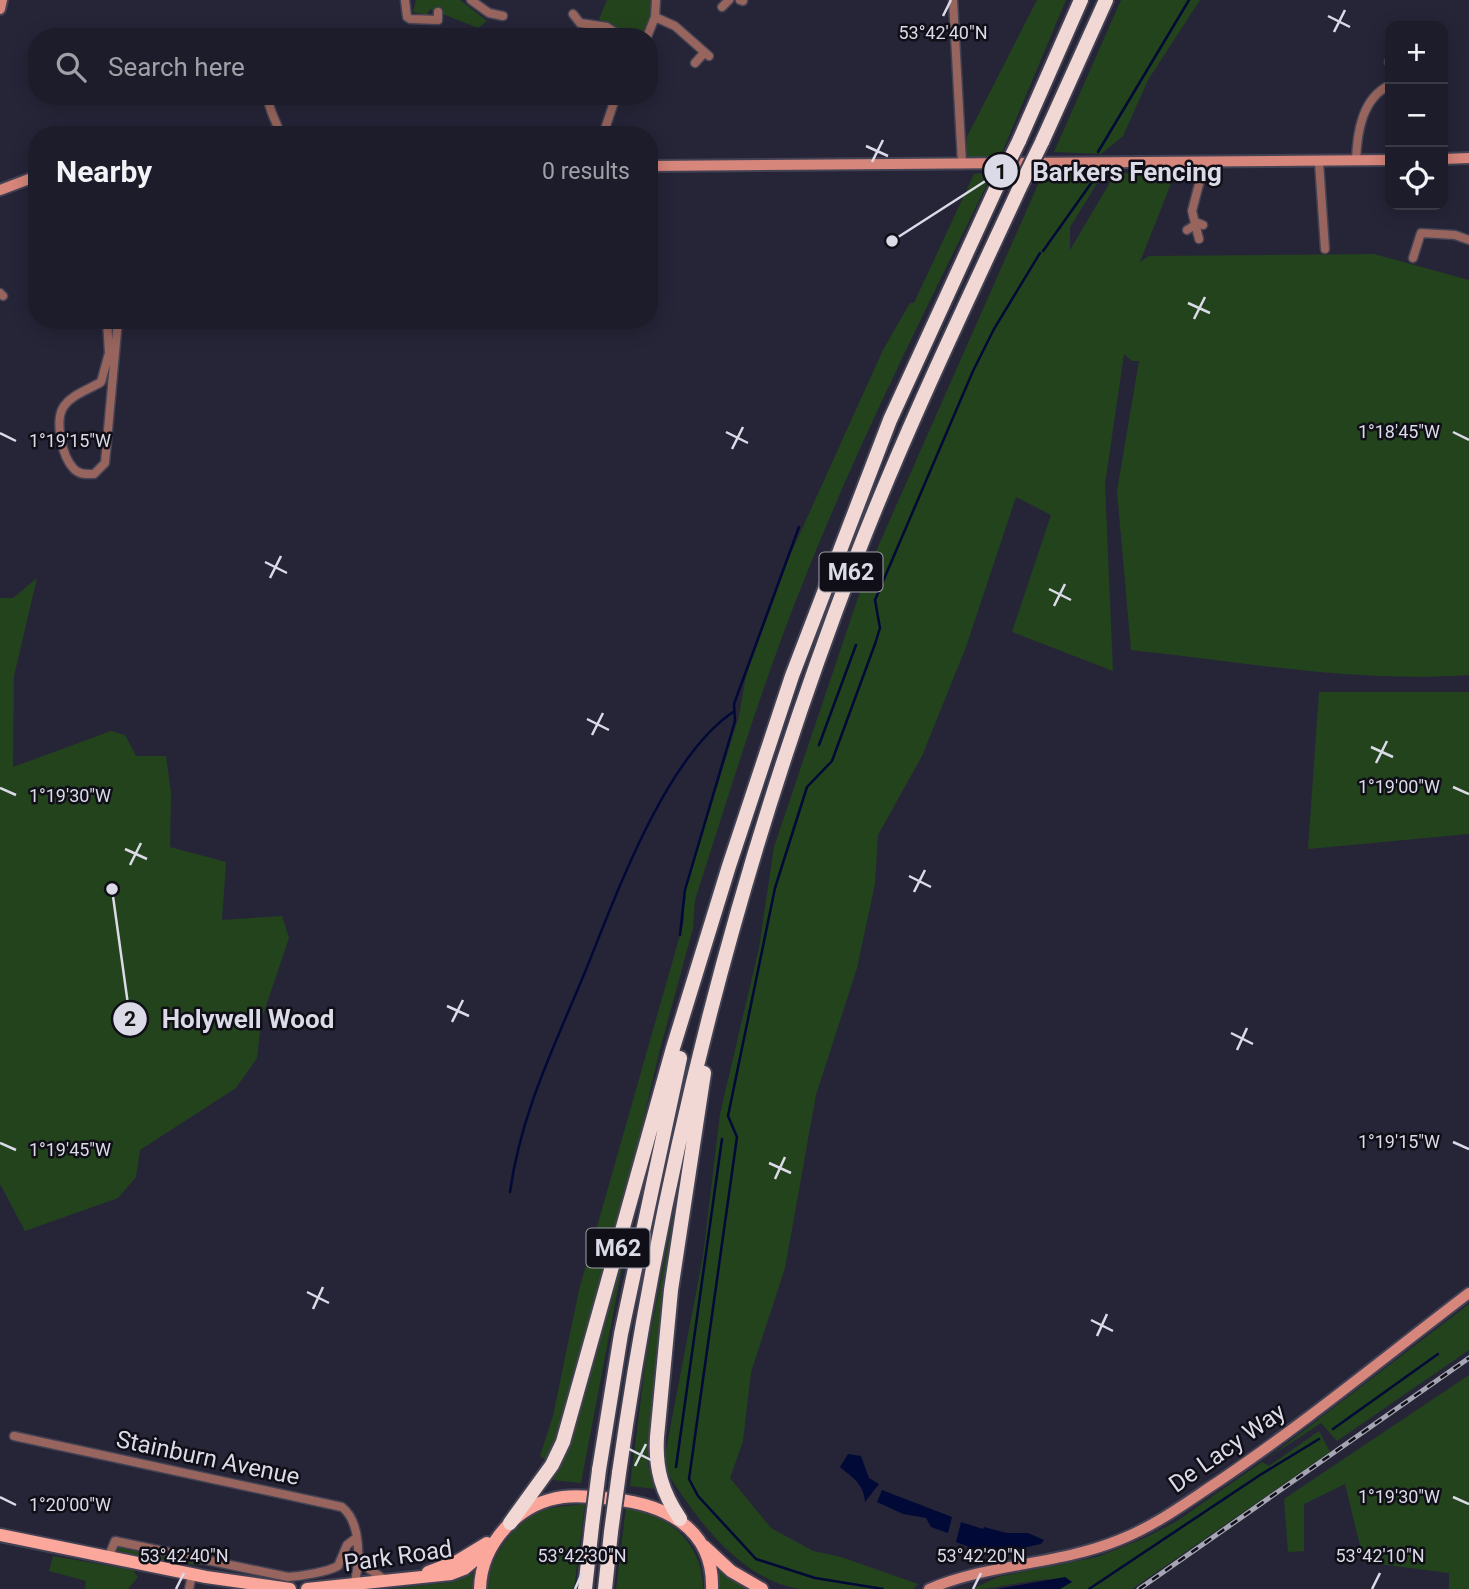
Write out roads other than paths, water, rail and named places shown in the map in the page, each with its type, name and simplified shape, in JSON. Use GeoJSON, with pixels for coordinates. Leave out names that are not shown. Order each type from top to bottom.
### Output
{"type":"FeatureCollection","features":[{"type":"Feature","properties":{"kind":"highway","name":"M62"},"geometry":{"type":"LineString","coordinates":[[510,1523],[552,1465],[564,1442],[673,1048],[758,777],[839,550],[890,420],[1081,0]]}},
{"type":"Feature","properties":{"kind":"highway","name":"M62"},"geometry":{"type":"LineString","coordinates":[[605,1589],[619,1473],[650,1274],[720,971],[775,790],[855,560],[917,410],[1106,0]]}},
{"type":"Feature","properties":{"kind":"highway","name":"M62"},"geometry":{"type":"LineString","coordinates":[[585,1589],[599,1470],[621,1334],[701,961]]}},
{"type":"Feature","properties":{"kind":"highway"},"geometry":{"type":"LineString","coordinates":[[680,1519],[658,1473],[657,1437],[671,1290],[720,971]]}},
{"type":"Feature","properties":{"kind":"main road","name":"Park Road"},"geometry":{"type":"LineString","coordinates":[[307,1589],[353,1587],[387,1580],[451,1574],[473,1563],[510,1523],[540,1503],[574,1496],[636,1501],[661,1508],[680,1519]]}},
{"type":"Feature","properties":{"kind":"main road"},"geometry":{"type":"LineString","coordinates":[[680,1519],[731,1571],[762,1589]]}},
{"type":"Feature","properties":{"kind":"main road"},"geometry":{"type":"LineString","coordinates":[[0,1535],[192,1575],[289,1589]]}},
{"type":"Feature","properties":{"kind":"main road"},"geometry":{"type":"LineString","coordinates":[[411,1578],[460,1560],[499,1536]]}},
{"type":"Feature","properties":{"kind":"main road"},"geometry":{"type":"LineString","coordinates":[[696,1538],[709,1566],[712,1589]]}},
{"type":"Feature","properties":{"kind":"main road"},"geometry":{"type":"LineString","coordinates":[[480,1589],[488,1549]]}},
{"type":"Feature","properties":{"kind":"main road"},"geometry":{"type":"LineString","coordinates":[[206,1577],[244,1589]]}},
{"type":"Feature","properties":{"kind":"street"},"geometry":{"type":"LineString","coordinates":[[0,9],[2,0]]}},
{"type":"Feature","properties":{"kind":"street"},"geometry":{"type":"LineString","coordinates":[[405,0],[407,17],[410,19],[438,20],[438,12]]}},
{"type":"Feature","properties":{"kind":"street"},"geometry":{"type":"LineString","coordinates":[[471,0],[489,13],[503,16]]}},
{"type":"Feature","properties":{"kind":"street"},"geometry":{"type":"LineString","coordinates":[[651,28],[655,17],[656,0]]}},
{"type":"Feature","properties":{"kind":"street"},"geometry":{"type":"LineString","coordinates":[[953,0],[962,163]]}},
{"type":"Feature","properties":{"kind":"street"},"geometry":{"type":"LineString","coordinates":[[566,22],[574,17],[585,25],[608,28]]}},
{"type":"Feature","properties":{"kind":"street"},"geometry":{"type":"LineString","coordinates":[[655,17],[675,26],[707,54],[695,63]]}},
{"type":"Feature","properties":{"kind":"street"},"geometry":{"type":"LineString","coordinates":[[1356,160],[1359,130],[1365,112],[1371,99],[1385,89]]}},
{"type":"Feature","properties":{"kind":"street"},"geometry":{"type":"LineString","coordinates":[[269,105],[278,126]]}},
{"type":"Feature","properties":{"kind":"street"},"geometry":{"type":"LineString","coordinates":[[606,126],[613,105]]}},
{"type":"Feature","properties":{"kind":"street"},"geometry":{"type":"LineString","coordinates":[[1448,159],[1469,158]]}},
{"type":"Feature","properties":{"kind":"street"},"geometry":{"type":"LineString","coordinates":[[658,166],[1385,160]]}},
{"type":"Feature","properties":{"kind":"street"},"geometry":{"type":"LineString","coordinates":[[1199,239],[1192,212],[1205,161]]}},
{"type":"Feature","properties":{"kind":"street"},"geometry":{"type":"LineString","coordinates":[[1319,162],[1325,249]]}},
{"type":"Feature","properties":{"kind":"street"},"geometry":{"type":"LineString","coordinates":[[0,190],[28,179]]}},
{"type":"Feature","properties":{"kind":"street"},"geometry":{"type":"LineString","coordinates":[[1413,258],[1418,231],[1455,235],[1469,240]]}},
{"type":"Feature","properties":{"kind":"street"},"geometry":{"type":"LineString","coordinates":[[108,329],[109,353],[101,382],[74,396],[60,414],[60,432],[67,460],[75,471],[84,474],[94,474],[105,463],[117,329]]}},
{"type":"Feature","properties":{"kind":"street","name":"De Lacy Way"},"geometry":{"type":"LineString","coordinates":[[929,1589],[965,1574],[1086,1551],[1126,1537],[1163,1518],[1257,1455],[1469,1293]]}},
{"type":"Feature","properties":{"kind":"street","name":"Stainburn Avenue"},"geometry":{"type":"LineString","coordinates":[[14,1436],[336,1505],[348,1511],[356,1538],[359,1555],[353,1587]]}},
{"type":"Feature","properties":{"kind":"street","name":"Park Road"},"geometry":{"type":"LineString","coordinates":[[108,1558],[115,1541],[288,1577],[308,1576],[319,1569],[338,1566],[347,1545],[356,1538]]}},
{"type":"Feature","properties":{"kind":"street"},"geometry":{"type":"LineString","coordinates":[[359,1555],[369,1569],[387,1580]]}},
{"type":"Feature","properties":{"kind":"street","name":"De Lacy Way"},"geometry":{"type":"LineString","coordinates":[[949,1589],[977,1573]]}},
{"type":"Feature","properties":{"kind":"street"},"geometry":{"type":"LineString","coordinates":[[189,1589],[192,1575]]}},
{"type":"Feature","properties":{"kind":"waterway"},"geometry":{"type":"LineString","coordinates":[[1098,152],[1189,0]]}},
{"type":"Feature","properties":{"kind":"waterway"},"geometry":{"type":"LineString","coordinates":[[1043,251],[1097,175]]}},
{"type":"Feature","properties":{"kind":"waterway"},"geometry":{"type":"LineString","coordinates":[[883,1589],[815,1578],[756,1559],[698,1496],[689,1479],[737,1137],[728,1116],[775,888],[807,787],[832,761],[880,628],[875,600],[973,371],[994,329],[1040,253]]}},
{"type":"Feature","properties":{"kind":"waterway"},"geometry":{"type":"LineString","coordinates":[[680,935],[685,890],[735,721],[734,704],[799,527]]}},
{"type":"Feature","properties":{"kind":"waterway"},"geometry":{"type":"LineString","coordinates":[[819,745],[856,645]]}},
{"type":"Feature","properties":{"kind":"waterway"},"geometry":{"type":"LineString","coordinates":[[510,1192],[522,1134],[540,1079],[627,869],[664,795],[685,762],[708,734],[733,712]]}},
{"type":"Feature","properties":{"kind":"waterway"},"geometry":{"type":"LineString","coordinates":[[676,1467],[722,1139]]}},
{"type":"Feature","properties":{"kind":"waterway"},"geometry":{"type":"LineString","coordinates":[[1333,1429],[1438,1354]]}},
{"type":"Feature","properties":{"kind":"waterway"},"geometry":{"type":"LineString","coordinates":[[1089,1589],[1319,1439]]}},
{"type":"Feature","properties":{"kind":"railway"},"geometry":{"type":"LineString","coordinates":[[1139,1589],[1469,1358]]}},
{"type":"Feature","properties":{"kind":"place","name":"Barkers Fencing"},"geometry":{"type":"Point","coordinates":[892,241]}},
{"type":"Feature","properties":{"kind":"place","name":"Holywell Wood"},"geometry":{"type":"Point","coordinates":[112,889]}}]}
